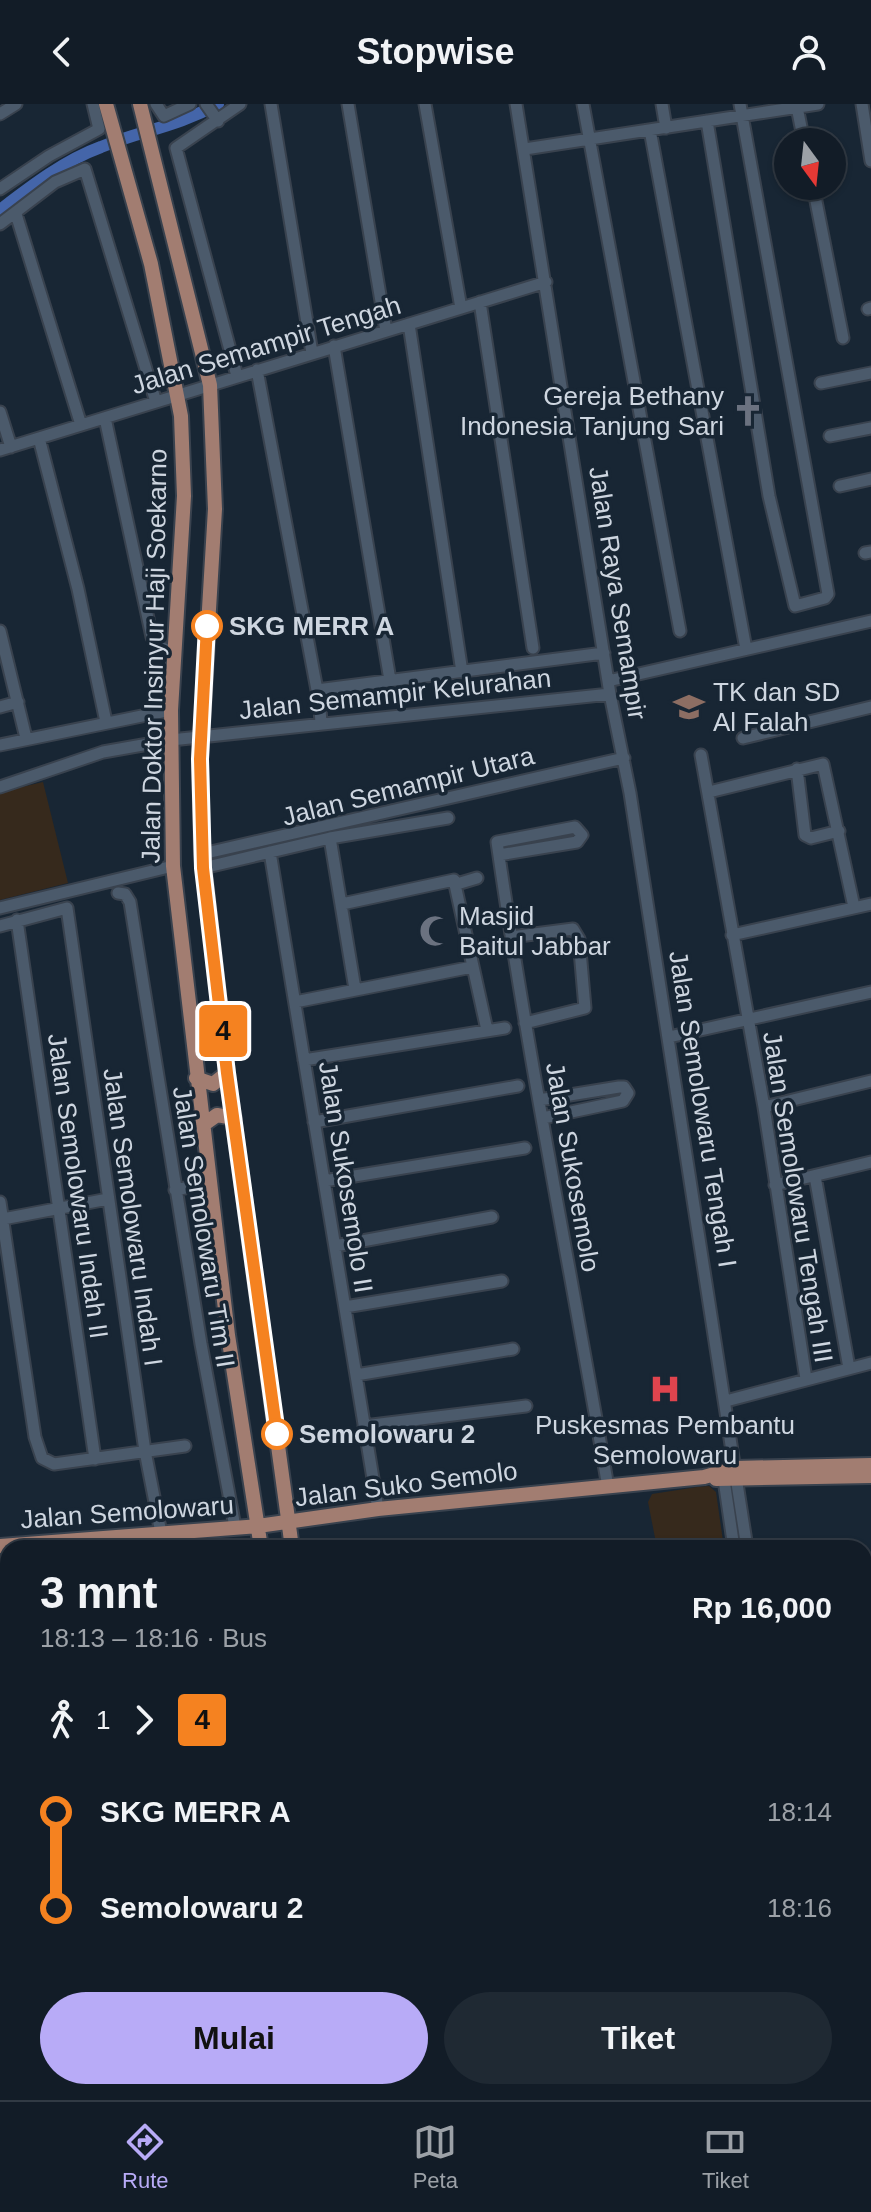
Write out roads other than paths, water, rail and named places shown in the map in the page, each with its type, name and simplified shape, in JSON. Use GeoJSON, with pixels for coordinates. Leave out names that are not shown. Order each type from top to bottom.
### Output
{"type":"FeatureCollection","features":[{"type":"Feature","properties":{"kind":"main road","name":"Jalan Doktor Insinyur Haji Soekarno"},"geometry":{"type":"LineString","coordinates":[[106,104],[151,264],[178,395],[184,496],[171,710],[173,866],[230,1350],[260,1540]]}},
{"type":"Feature","properties":{"kind":"main road","name":"Jalan Doktor Insinyur Haji Soekarno"},"geometry":{"type":"LineString","coordinates":[[140,104],[210,385],[215,509],[201,737],[203,861],[227,1073],[291,1540]]}},
{"type":"Feature","properties":{"kind":"main road"},"geometry":{"type":"LineString","coordinates":[[196,1078],[213,1084],[227,1073]]}},
{"type":"Feature","properties":{"kind":"main road"},"geometry":{"type":"LineString","coordinates":[[203,1125],[217,1115],[234,1118]]}},
{"type":"Feature","properties":{"kind":"main road"},"geometry":{"type":"LineString","coordinates":[[729,1475],[871,1465]]}},
{"type":"Feature","properties":{"kind":"main road"},"geometry":{"type":"LineString","coordinates":[[729,1475],[871,1476]]}},
{"type":"Feature","properties":{"kind":"main road","name":"Jalan Suko Semolo"},"geometry":{"type":"LineString","coordinates":[[258,1526],[378,1509],[729,1475]]}},
{"type":"Feature","properties":{"kind":"main road","name":"Jalan Semolowaru"},"geometry":{"type":"LineString","coordinates":[[74,1540],[258,1526]]}},
{"type":"Feature","properties":{"kind":"street"},"geometry":{"type":"LineString","coordinates":[[0,114],[15,104]]}},
{"type":"Feature","properties":{"kind":"street"},"geometry":{"type":"LineString","coordinates":[[0,189],[49,156],[98,130],[93,104]]}},
{"type":"Feature","properties":{"kind":"street"},"geometry":{"type":"LineString","coordinates":[[156,104],[164,116],[190,104]]}},
{"type":"Feature","properties":{"kind":"street"},"geometry":{"type":"LineString","coordinates":[[206,104],[217,120]]}},
{"type":"Feature","properties":{"kind":"street"},"geometry":{"type":"LineString","coordinates":[[237,376],[176,149],[181,142],[240,104]]}},
{"type":"Feature","properties":{"kind":"street"},"geometry":{"type":"LineString","coordinates":[[271,104],[312,353]]}},
{"type":"Feature","properties":{"kind":"street"},"geometry":{"type":"LineString","coordinates":[[348,104],[386,331]]}},
{"type":"Feature","properties":{"kind":"street"},"geometry":{"type":"LineString","coordinates":[[425,104],[461,308]]}},
{"type":"Feature","properties":{"kind":"street","name":"Jalan Raya Semampir"},"geometry":{"type":"LineString","coordinates":[[516,104],[609,687],[624,758]]}},
{"type":"Feature","properties":{"kind":"street"},"geometry":{"type":"LineString","coordinates":[[583,104],[680,631]]}},
{"type":"Feature","properties":{"kind":"street"},"geometry":{"type":"LineString","coordinates":[[662,104],[666,128]]}},
{"type":"Feature","properties":{"kind":"street"},"geometry":{"type":"LineString","coordinates":[[862,104],[871,161]]}},
{"type":"Feature","properties":{"kind":"street"},"geometry":{"type":"LineString","coordinates":[[525,149],[707,121],[742,110],[808,105],[806,128]]}},
{"type":"Feature","properties":{"kind":"street"},"geometry":{"type":"LineString","coordinates":[[707,121],[769,496],[795,606],[825,598],[828,591],[742,110]]}},
{"type":"Feature","properties":{"kind":"street"},"geometry":{"type":"LineString","coordinates":[[650,130],[746,649]]}},
{"type":"Feature","properties":{"kind":"street"},"geometry":{"type":"LineString","coordinates":[[0,224],[55,182],[85,169],[156,402]]}},
{"type":"Feature","properties":{"kind":"street"},"geometry":{"type":"LineString","coordinates":[[816,200],[843,338]]}},
{"type":"Feature","properties":{"kind":"street"},"geometry":{"type":"LineString","coordinates":[[16,214],[81,425]]}},
{"type":"Feature","properties":{"kind":"street","name":"Jalan Semampir Tengah"},"geometry":{"type":"LineString","coordinates":[[6,448],[546,282]]}},
{"type":"Feature","properties":{"kind":"street"},"geometry":{"type":"LineString","coordinates":[[480,302],[533,648]]}},
{"type":"Feature","properties":{"kind":"street"},"geometry":{"type":"LineString","coordinates":[[409,324],[462,672]]}},
{"type":"Feature","properties":{"kind":"street"},"geometry":{"type":"LineString","coordinates":[[334,346],[390,680]]}},
{"type":"Feature","properties":{"kind":"street"},"geometry":{"type":"LineString","coordinates":[[257,370],[317,687],[321,724]]}},
{"type":"Feature","properties":{"kind":"street"},"geometry":{"type":"LineString","coordinates":[[821,383],[871,373]]}},
{"type":"Feature","properties":{"kind":"street"},"geometry":{"type":"LineString","coordinates":[[0,412],[6,448]]}},
{"type":"Feature","properties":{"kind":"street"},"geometry":{"type":"LineString","coordinates":[[105,418],[152,637],[158,646],[174,653]]}},
{"type":"Feature","properties":{"kind":"street"},"geometry":{"type":"LineString","coordinates":[[830,436],[871,428]]}},
{"type":"Feature","properties":{"kind":"street"},"geometry":{"type":"LineString","coordinates":[[39,438],[78,589],[106,722]]}},
{"type":"Feature","properties":{"kind":"street"},"geometry":{"type":"LineString","coordinates":[[840,486],[871,479]]}},
{"type":"Feature","properties":{"kind":"street","name":"Jalan Semampir Kelurahan"},"geometry":{"type":"LineString","coordinates":[[0,787],[103,752],[171,740],[609,687],[746,649],[871,621]]}},
{"type":"Feature","properties":{"kind":"street"},"geometry":{"type":"LineString","coordinates":[[0,631],[4,666],[18,702],[26,738]]}},
{"type":"Feature","properties":{"kind":"street"},"geometry":{"type":"LineString","coordinates":[[317,687],[604,653]]}},
{"type":"Feature","properties":{"kind":"street"},"geometry":{"type":"LineString","coordinates":[[0,707],[18,702]]}},
{"type":"Feature","properties":{"kind":"street"},"geometry":{"type":"LineString","coordinates":[[743,738],[871,707]]}},
{"type":"Feature","properties":{"kind":"street"},"geometry":{"type":"LineString","coordinates":[[0,745],[171,710]]}},
{"type":"Feature","properties":{"kind":"street","name":"Jalan Semolowaru Tengah III"},"geometry":{"type":"LineString","coordinates":[[701,755],[764,1107],[806,1379]]}},
{"type":"Feature","properties":{"kind":"street","name":"Jalan Semampir Utara"},"geometry":{"type":"LineString","coordinates":[[203,861],[624,758]]}},
{"type":"Feature","properties":{"kind":"street","name":"Jalan Semolowaru Tengah I"},"geometry":{"type":"LineString","coordinates":[[624,758],[726,1401],[729,1475]]}},
{"type":"Feature","properties":{"kind":"street"},"geometry":{"type":"LineString","coordinates":[[709,792],[824,765],[854,907]]}},
{"type":"Feature","properties":{"kind":"street"},"geometry":{"type":"LineString","coordinates":[[797,769],[805,835],[811,838],[839,831]]}},
{"type":"Feature","properties":{"kind":"street"},"geometry":{"type":"LineString","coordinates":[[203,861],[270,852],[330,838],[448,818]]}},
{"type":"Feature","properties":{"kind":"street"},"geometry":{"type":"LineString","coordinates":[[575,827],[581,832],[577,842],[499,855],[497,842],[500,839],[575,827]]}},
{"type":"Feature","properties":{"kind":"street"},"geometry":{"type":"LineString","coordinates":[[330,838],[355,989]]}},
{"type":"Feature","properties":{"kind":"street","name":"Jalan Sukosemolo II"},"geometry":{"type":"LineString","coordinates":[[270,852],[378,1509]]}},
{"type":"Feature","properties":{"kind":"street","name":"Jalan Sukosemolo"},"geometry":{"type":"LineString","coordinates":[[499,855],[525,1023],[608,1487]]}},
{"type":"Feature","properties":{"kind":"street"},"geometry":{"type":"LineString","coordinates":[[0,908],[173,866]]}},
{"type":"Feature","properties":{"kind":"street"},"geometry":{"type":"LineString","coordinates":[[457,884],[477,878]]}},
{"type":"Feature","properties":{"kind":"street"},"geometry":{"type":"LineString","coordinates":[[342,904],[450,879],[457,884],[487,1030]]}},
{"type":"Feature","properties":{"kind":"street","name":"Jalan Semolowaru Tim II"},"geometry":{"type":"LineString","coordinates":[[118,893],[125,894],[130,902],[175,1190],[235,1527]]}},
{"type":"Feature","properties":{"kind":"street"},"geometry":{"type":"LineString","coordinates":[[732,935],[871,904]]}},
{"type":"Feature","properties":{"kind":"street","name":"Jalan Semolowaru Indah I"},"geometry":{"type":"LineString","coordinates":[[17,920],[67,908],[145,1451],[161,1533]]}},
{"type":"Feature","properties":{"kind":"street"},"geometry":{"type":"LineString","coordinates":[[0,926],[17,920]]}},
{"type":"Feature","properties":{"kind":"street","name":"Jalan Semolowaru Indah II"},"geometry":{"type":"LineString","coordinates":[[17,920],[95,1459]]}},
{"type":"Feature","properties":{"kind":"street"},"geometry":{"type":"LineString","coordinates":[[511,937],[568,929],[578,934],[585,1008],[525,1023]]}},
{"type":"Feature","properties":{"kind":"street"},"geometry":{"type":"LineString","coordinates":[[295,1002],[472,967]]}},
{"type":"Feature","properties":{"kind":"street"},"geometry":{"type":"LineString","coordinates":[[669,1037],[871,993]]}},
{"type":"Feature","properties":{"kind":"street"},"geometry":{"type":"LineString","coordinates":[[304,1060],[505,1028]]}},
{"type":"Feature","properties":{"kind":"street"},"geometry":{"type":"LineString","coordinates":[[764,1107],[871,1081]]}},
{"type":"Feature","properties":{"kind":"street"},"geometry":{"type":"LineString","coordinates":[[314,1122],[518,1086]]}},
{"type":"Feature","properties":{"kind":"street"},"geometry":{"type":"LineString","coordinates":[[539,1100],[619,1087],[628,1093],[623,1101],[543,1118]]}},
{"type":"Feature","properties":{"kind":"street"},"geometry":{"type":"LineString","coordinates":[[324,1181],[525,1148]]}},
{"type":"Feature","properties":{"kind":"street"},"geometry":{"type":"LineString","coordinates":[[775,1185],[871,1162]]}},
{"type":"Feature","properties":{"kind":"street"},"geometry":{"type":"LineString","coordinates":[[815,1176],[849,1368]]}},
{"type":"Feature","properties":{"kind":"street"},"geometry":{"type":"LineString","coordinates":[[175,1190],[210,1183]]}},
{"type":"Feature","properties":{"kind":"street"},"geometry":{"type":"LineString","coordinates":[[3,1219],[108,1199]]}},
{"type":"Feature","properties":{"kind":"street"},"geometry":{"type":"LineString","coordinates":[[0,1202],[38,1453],[45,1461],[54,1464],[185,1446]]}},
{"type":"Feature","properties":{"kind":"street"},"geometry":{"type":"LineString","coordinates":[[335,1246],[492,1217]]}},
{"type":"Feature","properties":{"kind":"street"},"geometry":{"type":"LineString","coordinates":[[345,1307],[502,1281]]}},
{"type":"Feature","properties":{"kind":"street"},"geometry":{"type":"LineString","coordinates":[[356,1375],[513,1349]]}},
{"type":"Feature","properties":{"kind":"street"},"geometry":{"type":"LineString","coordinates":[[726,1401],[871,1363]]}},
{"type":"Feature","properties":{"kind":"street"},"geometry":{"type":"LineString","coordinates":[[364,1426],[526,1406]]}},
{"type":"Feature","properties":{"kind":"street"},"geometry":{"type":"LineString","coordinates":[[729,1475],[733,1540]]}},
{"type":"Feature","properties":{"kind":"street"},"geometry":{"type":"LineString","coordinates":[[729,1475],[745,1540]]}},
{"type":"Feature","properties":{"kind":"waterway"},"geometry":{"type":"LineString","coordinates":[[0,210],[48,175],[88,152],[188,118],[218,104]]}},
{"type":"Feature","properties":{"kind":"place","name":"Gereja Bethany Indonesia Tanjung Sari"},"geometry":{"type":"Point","coordinates":[748,411]}},
{"type":"Feature","properties":{"kind":"place","name":"SKG MERR A"},"geometry":{"type":"Point","coordinates":[207,626]}},
{"type":"Feature","properties":{"kind":"place","name":"TK dan SD Al Falah"},"geometry":{"type":"Point","coordinates":[689,707]}},
{"type":"Feature","properties":{"kind":"place","name":"Masjid Baitul Jabbar"},"geometry":{"type":"Point","coordinates":[435,931]}},
{"type":"Feature","properties":{"kind":"place","name":"Puskesmas Pembantu Semolowaru"},"geometry":{"type":"Point","coordinates":[665,1389]}},
{"type":"Feature","properties":{"kind":"place","name":"Semolowaru 2"},"geometry":{"type":"Point","coordinates":[277,1434]}}]}
